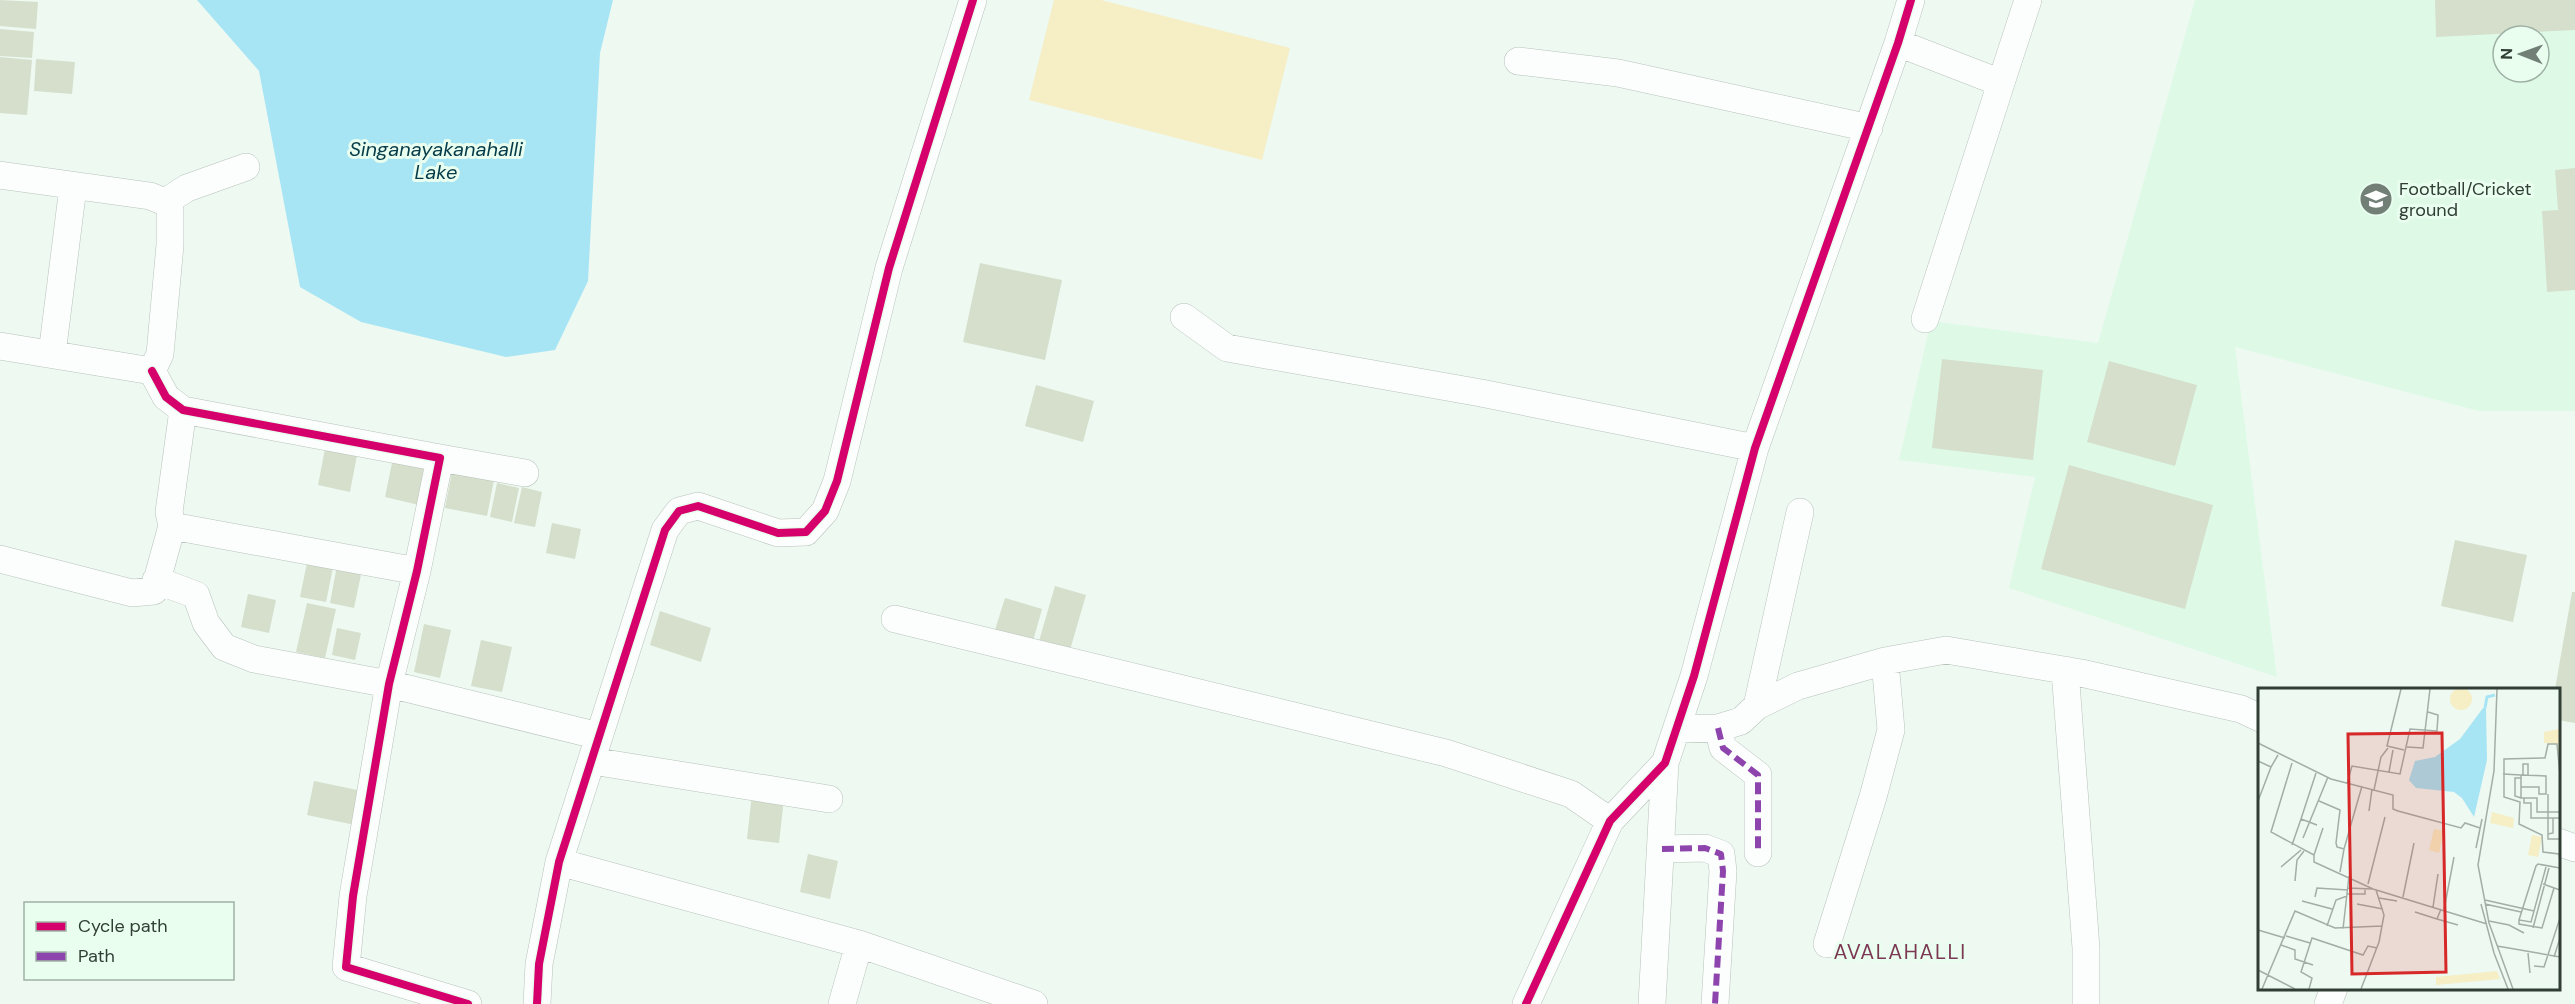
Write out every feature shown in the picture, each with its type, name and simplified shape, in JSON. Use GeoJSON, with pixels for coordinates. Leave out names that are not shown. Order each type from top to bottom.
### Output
{"type":"FeatureCollection","features":[{"type":"Feature","properties":{"kind":"street"},"geometry":{"type":"LineString","coordinates":[[537,1004],[539,964],[559,862],[666,530],[680,511],[698,506],[778,533],[806,532],[825,511],[837,481],[889,268],[973,0]]}},
{"type":"Feature","properties":{"kind":"street"},"geometry":{"type":"LineString","coordinates":[[1925,319],[2028,0]]}},
{"type":"Feature","properties":{"kind":"street"},"geometry":{"type":"LineString","coordinates":[[1652,1004],[1665,763],[1694,676],[1755,448],[1898,43],[1905,1]]}},
{"type":"Feature","properties":{"kind":"street"},"geometry":{"type":"LineString","coordinates":[[1898,43],[2001,83]]}},
{"type":"Feature","properties":{"kind":"street"},"geometry":{"type":"LineString","coordinates":[[1518,61],[1618,73],[1869,128]]}},
{"type":"Feature","properties":{"kind":"street"},"geometry":{"type":"LineString","coordinates":[[165,202],[187,188],[246,167]]}},
{"type":"Feature","properties":{"kind":"street"},"geometry":{"type":"LineString","coordinates":[[0,175],[150,196],[165,202],[170,209],[170,245],[160,354],[152,371]]}},
{"type":"Feature","properties":{"kind":"street"},"geometry":{"type":"LineString","coordinates":[[52,354],[73,187]]}},
{"type":"Feature","properties":{"kind":"street"},"geometry":{"type":"LineString","coordinates":[[1184,318],[1227,348],[1481,393],[1755,448]]}},
{"type":"Feature","properties":{"kind":"street"},"geometry":{"type":"LineString","coordinates":[[0,346],[152,371]]}},
{"type":"Feature","properties":{"kind":"street"},"geometry":{"type":"LineString","coordinates":[[152,371],[166,397],[183,410],[525,473]]}},
{"type":"Feature","properties":{"kind":"street"},"geometry":{"type":"LineString","coordinates":[[0,559],[132,593],[154,591],[172,526],[169,513],[183,410]]}},
{"type":"Feature","properties":{"kind":"street"},"geometry":{"type":"LineString","coordinates":[[440,458],[417,571],[389,684],[353,896],[346,967],[468,1004]]}},
{"type":"Feature","properties":{"kind":"street"},"geometry":{"type":"LineString","coordinates":[[1757,706],[1800,512]]}},
{"type":"Feature","properties":{"kind":"street"},"geometry":{"type":"LineString","coordinates":[[172,526],[417,571]]}},
{"type":"Feature","properties":{"kind":"street"},"geometry":{"type":"LineString","coordinates":[[156,580],[196,596],[206,623],[224,647],[254,659],[389,684],[599,736]]}},
{"type":"Feature","properties":{"kind":"street"},"geometry":{"type":"LineString","coordinates":[[895,619],[1446,753],[1571,794],[1610,821]]}},
{"type":"Feature","properties":{"kind":"street"},"geometry":{"type":"LineString","coordinates":[[1677,729],[1718,728],[1742,722],[1757,706],[1798,686],[1885,662],[1946,650],[2065,670],[2241,709],[2258,717]]}},
{"type":"Feature","properties":{"kind":"street"},"geometry":{"type":"LineString","coordinates":[[1827,944],[1873,797],[1891,730],[1885,662]]}},
{"type":"Feature","properties":{"kind":"street"},"geometry":{"type":"LineString","coordinates":[[2065,670],[2086,948],[2086,1004]]}},
{"type":"Feature","properties":{"kind":"street"},"geometry":{"type":"LineString","coordinates":[[1718,728],[1723,748],[1758,776],[1758,853]]}},
{"type":"Feature","properties":{"kind":"street"},"geometry":{"type":"LineString","coordinates":[[592,761],[829,799]]}},
{"type":"Feature","properties":{"kind":"street"},"geometry":{"type":"LineString","coordinates":[[1526,1004],[1610,821],[1665,763]]}},
{"type":"Feature","properties":{"kind":"street"},"geometry":{"type":"LineString","coordinates":[[2560,842],[2575,848]]}},
{"type":"Feature","properties":{"kind":"street"},"geometry":{"type":"LineString","coordinates":[[1662,849],[1705,848],[1721,854],[1723,871],[1715,1004]]}},
{"type":"Feature","properties":{"kind":"street"},"geometry":{"type":"LineString","coordinates":[[559,862],[859,944],[1034,1004]]}},
{"type":"Feature","properties":{"kind":"street"},"geometry":{"type":"LineString","coordinates":[[842,1004],[859,944]]}},
{"type":"Feature","properties":{"kind":"street"},"geometry":{"type":"LineString","coordinates":[[2328,1004],[2333,989]]}},
{"type":"Feature","properties":{"kind":"shaded area"},"geometry":{"type":"Polygon","coordinates":[[[1054,0],[1101,0],[1290,48],[1262,160],[1029,100],[1054,0]]]}},
{"type":"Feature","properties":{"kind":"shaded area"},"geometry":{"type":"Polygon","coordinates":[[[2195,0],[2575,0],[2575,411],[2479,411],[2235,347],[2277,677],[2009,588],[2035,477],[1899,460],[1931,321],[2098,343],[2195,0]]]}},
{"type":"Feature","properties":{"kind":"water","name":"Singanayakanahalli Lake"},"geometry":{"type":"Polygon","coordinates":[[[197,0],[613,0],[600,53],[588,281],[555,350],[506,357],[361,322],[300,287],[259,71],[197,0]]]}},
{"type":"Feature","properties":{"kind":"building"},"geometry":{"type":"Polygon","coordinates":[[[0,0],[38,2],[36,29],[0,26],[0,0]]]}},
{"type":"Feature","properties":{"kind":"building"},"geometry":{"type":"Polygon","coordinates":[[[2435,0],[2575,0],[2575,30],[2551,31],[2551,24],[2491,24],[2491,34],[2436,37],[2435,0]]]}},
{"type":"Feature","properties":{"kind":"building"},"geometry":{"type":"Polygon","coordinates":[[[0,29],[34,32],[32,58],[0,56],[0,29]]]}},
{"type":"Feature","properties":{"kind":"building"},"geometry":{"type":"Polygon","coordinates":[[[0,57],[32,60],[27,115],[0,113],[0,57]]]}},
{"type":"Feature","properties":{"kind":"building"},"geometry":{"type":"Polygon","coordinates":[[[36,59],[75,62],[72,94],[34,91],[36,59]]]}},
{"type":"Feature","properties":{"kind":"building"},"geometry":{"type":"Polygon","coordinates":[[[2575,168],[2575,290],[2547,292],[2542,211],[2558,210],[2555,170],[2575,168]]]}},
{"type":"Feature","properties":{"kind":"building"},"geometry":{"type":"Polygon","coordinates":[[[980,263],[1062,280],[1045,360],[963,342],[980,263]]]}},
{"type":"Feature","properties":{"kind":"building"},"geometry":{"type":"Polygon","coordinates":[[[1942,359],[2043,370],[2033,460],[1932,448],[1942,359]]]}},
{"type":"Feature","properties":{"kind":"building"},"geometry":{"type":"Polygon","coordinates":[[[2109,361],[2197,385],[2175,466],[2087,442],[2109,361]]]}},
{"type":"Feature","properties":{"kind":"building"},"geometry":{"type":"Polygon","coordinates":[[[1036,385],[1094,401],[1083,442],[1025,426],[1036,385]]]}},
{"type":"Feature","properties":{"kind":"building"},"geometry":{"type":"Polygon","coordinates":[[[325,449],[357,455],[350,492],[318,485],[325,449]]]}},
{"type":"Feature","properties":{"kind":"building"},"geometry":{"type":"Polygon","coordinates":[[[393,458],[427,465],[419,505],[385,497],[393,458]]]}},
{"type":"Feature","properties":{"kind":"building"},"geometry":{"type":"Polygon","coordinates":[[[2069,465],[2213,505],[2185,609],[2041,569],[2069,465]]]}},
{"type":"Feature","properties":{"kind":"building"},"geometry":{"type":"Polygon","coordinates":[[[452,472],[494,480],[487,516],[445,508],[452,472]]]}},
{"type":"Feature","properties":{"kind":"building"},"geometry":{"type":"Polygon","coordinates":[[[497,483],[519,488],[512,522],[490,517],[497,483]]]}},
{"type":"Feature","properties":{"kind":"building"},"geometry":{"type":"Polygon","coordinates":[[[522,487],[542,492],[535,527],[514,523],[522,487]]]}},
{"type":"Feature","properties":{"kind":"building"},"geometry":{"type":"Polygon","coordinates":[[[552,523],[581,529],[575,559],[546,553],[552,523]]]}},
{"type":"Feature","properties":{"kind":"building"},"geometry":{"type":"Polygon","coordinates":[[[2455,540],[2527,555],[2513,622],[2441,606],[2455,540]]]}},
{"type":"Feature","properties":{"kind":"building"},"geometry":{"type":"Polygon","coordinates":[[[309,553],[335,558],[326,602],[300,597],[309,553]]]}},
{"type":"Feature","properties":{"kind":"building"},"geometry":{"type":"Polygon","coordinates":[[[338,560],[363,565],[354,608],[330,603],[338,560]]]}},
{"type":"Feature","properties":{"kind":"building"},"geometry":{"type":"Polygon","coordinates":[[[1055,586],[1086,595],[1070,650],[1039,641],[1055,586]]]}},
{"type":"Feature","properties":{"kind":"building"},"geometry":{"type":"Polygon","coordinates":[[[2572,592],[2575,592],[2575,723],[2560,720],[2560,688],[2555,688],[2572,592]]]}},
{"type":"Feature","properties":{"kind":"building"},"geometry":{"type":"Polygon","coordinates":[[[248,594],[276,600],[269,633],[241,627],[248,594]]]}},
{"type":"Feature","properties":{"kind":"building"},"geometry":{"type":"Polygon","coordinates":[[[1005,598],[1042,609],[1033,641],[995,630],[1005,598]]]}},
{"type":"Feature","properties":{"kind":"building"},"geometry":{"type":"Polygon","coordinates":[[[307,603],[336,609],[325,658],[296,652],[307,603]]]}},
{"type":"Feature","properties":{"kind":"building"},"geometry":{"type":"Polygon","coordinates":[[[660,611],[711,628],[701,662],[650,645],[660,611]]]}},
{"type":"Feature","properties":{"kind":"building"},"geometry":{"type":"Polygon","coordinates":[[[424,624],[451,630],[440,678],[414,672],[424,624]]]}},
{"type":"Feature","properties":{"kind":"building"},"geometry":{"type":"Polygon","coordinates":[[[337,628],[361,633],[355,660],[332,655],[337,628]]]}},
{"type":"Feature","properties":{"kind":"building"},"geometry":{"type":"Polygon","coordinates":[[[481,640],[512,647],[502,692],[471,686],[481,640]]]}},
{"type":"Feature","properties":{"kind":"building"},"geometry":{"type":"Polygon","coordinates":[[[314,781],[362,791],[355,825],[307,815],[314,781]]]}},
{"type":"Feature","properties":{"kind":"building"},"geometry":{"type":"Polygon","coordinates":[[[752,794],[784,798],[779,843],[747,839],[752,794]]]}},
{"type":"Feature","properties":{"kind":"building"},"geometry":{"type":"Polygon","coordinates":[[[808,854],[838,861],[830,899],[800,892],[808,854]]]}},
{"type":"Feature","properties":{"kind":"marked path"},"geometry":{"type":"LineString","coordinates":[[1718,728],[1723,748],[1758,775],[1758,853]]}},
{"type":"Feature","properties":{"kind":"marked path"},"geometry":{"type":"LineString","coordinates":[[1662,849],[1705,848],[1721,854],[1723,871],[1715,1004]]}},
{"type":"Feature","properties":{"kind":"cycle path"},"geometry":{"type":"LineString","coordinates":[[537,1004],[539,964],[559,862],[665,530],[679,511],[698,506],[778,533],[806,532],[825,511],[837,481],[889,268],[973,0]]}},
{"type":"Feature","properties":{"kind":"cycle path"},"geometry":{"type":"LineString","coordinates":[[1526,1004],[1610,821],[1665,763],[1694,676],[1755,448],[1898,43],[1911,0]]}},
{"type":"Feature","properties":{"kind":"cycle path"},"geometry":{"type":"LineString","coordinates":[[152,371],[166,397],[183,410],[440,458],[417,571],[389,684],[353,896],[346,967],[468,1004]]}},
{"type":"Feature","properties":{"kind":"place","name":"Football/Cricket ground"},"geometry":{"type":"Point","coordinates":[2376,199]}},
{"type":"Feature","properties":{"kind":"district","name":"AVALAHALLI"},"geometry":{"type":"Point","coordinates":[1900,952]}}]}
